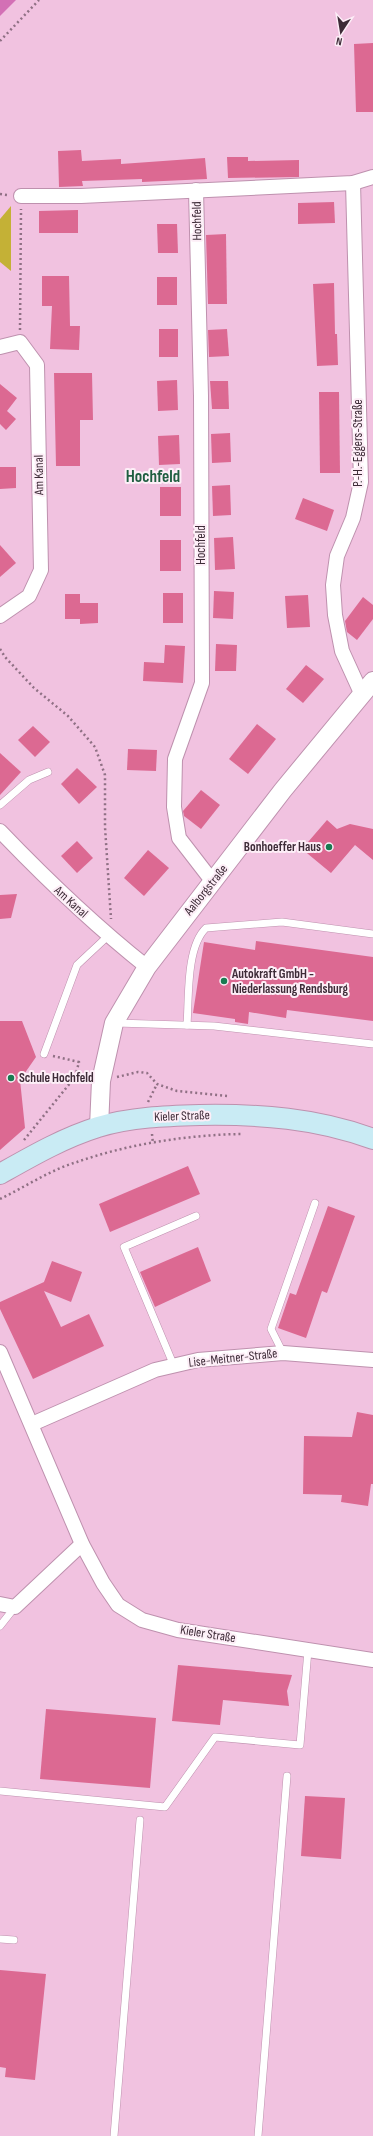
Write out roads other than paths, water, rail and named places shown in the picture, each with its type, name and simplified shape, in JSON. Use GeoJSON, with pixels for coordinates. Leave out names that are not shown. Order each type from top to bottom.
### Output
{"type":"FeatureCollection","features":[{"type":"Feature","properties":{"kind":"main road","name":"Kieler Straße"},"geometry":{"type":"LineString","coordinates":[[0,1174],[53,1144],[99,1127],[167,1116],[241,1114],[281,1117],[321,1123],[373,1139]]}},
{"type":"Feature","properties":{"kind":"street","name":"Hochfeld"},"geometry":{"type":"LineString","coordinates":[[21,196],[81,196],[353,183],[373,177]]}},
{"type":"Feature","properties":{"kind":"street","name":"P.-H.-Eggers-Straße"},"geometry":{"type":"LineString","coordinates":[[353,183],[361,482],[353,518],[337,556],[333,585],[334,615],[342,651],[370,685]]}},
{"type":"Feature","properties":{"kind":"street","name":"Hochfeld"},"geometry":{"type":"LineString","coordinates":[[196,190],[201,396],[202,683],[175,759],[174,807],[179,838],[213,882]]}},
{"type":"Feature","properties":{"kind":"street","name":"Am Kanal"},"geometry":{"type":"LineString","coordinates":[[0,347],[20,342],[37,365],[41,570],[29,596],[0,616]]}},
{"type":"Feature","properties":{"kind":"street","name":"Aalborgstraße"},"geometry":{"type":"LineString","coordinates":[[99,1127],[101,1081],[114,1023],[147,967],[169,936],[213,882],[283,790],[370,685]]}},
{"type":"Feature","properties":{"kind":"street","name":"Am Kanal"},"geometry":{"type":"LineString","coordinates":[[0,831],[50,883],[108,936],[147,967]]}},
{"type":"Feature","properties":{"kind":"street","name":"Kieler Straße"},"geometry":{"type":"LineString","coordinates":[[0,1352],[82,1544],[103,1583],[118,1605],[142,1620],[178,1630],[373,1660]]}},
{"type":"Feature","properties":{"kind":"street","name":"Lise-Meitner-Straße"},"geometry":{"type":"LineString","coordinates":[[32,1424],[154,1370],[198,1360],[283,1353],[373,1360]]}},
{"type":"Feature","properties":{"kind":"street"},"geometry":{"type":"LineString","coordinates":[[0,1604],[15,1607],[82,1544]]}},
{"type":"Feature","properties":{"kind":"lane"},"geometry":{"type":"LineString","coordinates":[[0,805],[29,780],[48,772]]}},
{"type":"Feature","properties":{"kind":"lane"},"geometry":{"type":"LineString","coordinates":[[187,1025],[194,947],[199,935],[206,928],[282,922],[373,934]]}},
{"type":"Feature","properties":{"kind":"lane"},"geometry":{"type":"LineString","coordinates":[[44,1054],[77,965],[108,936]]}},
{"type":"Feature","properties":{"kind":"lane"},"geometry":{"type":"LineString","coordinates":[[114,1023],[214,1026],[373,1044]]}},
{"type":"Feature","properties":{"kind":"lane"},"geometry":{"type":"LineString","coordinates":[[283,1353],[271,1329],[315,1203]]}},
{"type":"Feature","properties":{"kind":"lane"},"geometry":{"type":"LineString","coordinates":[[174,1366],[124,1247],[196,1216]]}},
{"type":"Feature","properties":{"kind":"lane"},"geometry":{"type":"LineString","coordinates":[[0,1626],[15,1607]]}},
{"type":"Feature","properties":{"kind":"lane"},"geometry":{"type":"LineString","coordinates":[[0,1791],[165,1807],[216,1737],[300,1745],[308,1650]]}},
{"type":"Feature","properties":{"kind":"lane"},"geometry":{"type":"LineString","coordinates":[[258,2136],[287,1776]]}},
{"type":"Feature","properties":{"kind":"lane"},"geometry":{"type":"LineString","coordinates":[[114,2136],[140,1820]]}},
{"type":"Feature","properties":{"kind":"lane"},"geometry":{"type":"LineString","coordinates":[[0,1938],[14,1940]]}},
{"type":"Feature","properties":{"kind":"place","name":"Bonhoeffer Haus"},"geometry":{"type":"Point","coordinates":[329,847]}},
{"type":"Feature","properties":{"kind":"place","name":"Autokraft GmbH - Niederlassung Rendsburg"},"geometry":{"type":"Point","coordinates":[224,981]}},
{"type":"Feature","properties":{"kind":"place","name":"Schule Hochfeld"},"geometry":{"type":"Point","coordinates":[11,1078]}},
{"type":"Feature","properties":{"kind":"district","name":"Hochfeld"},"geometry":{"type":"Point","coordinates":[153,477]}}]}
